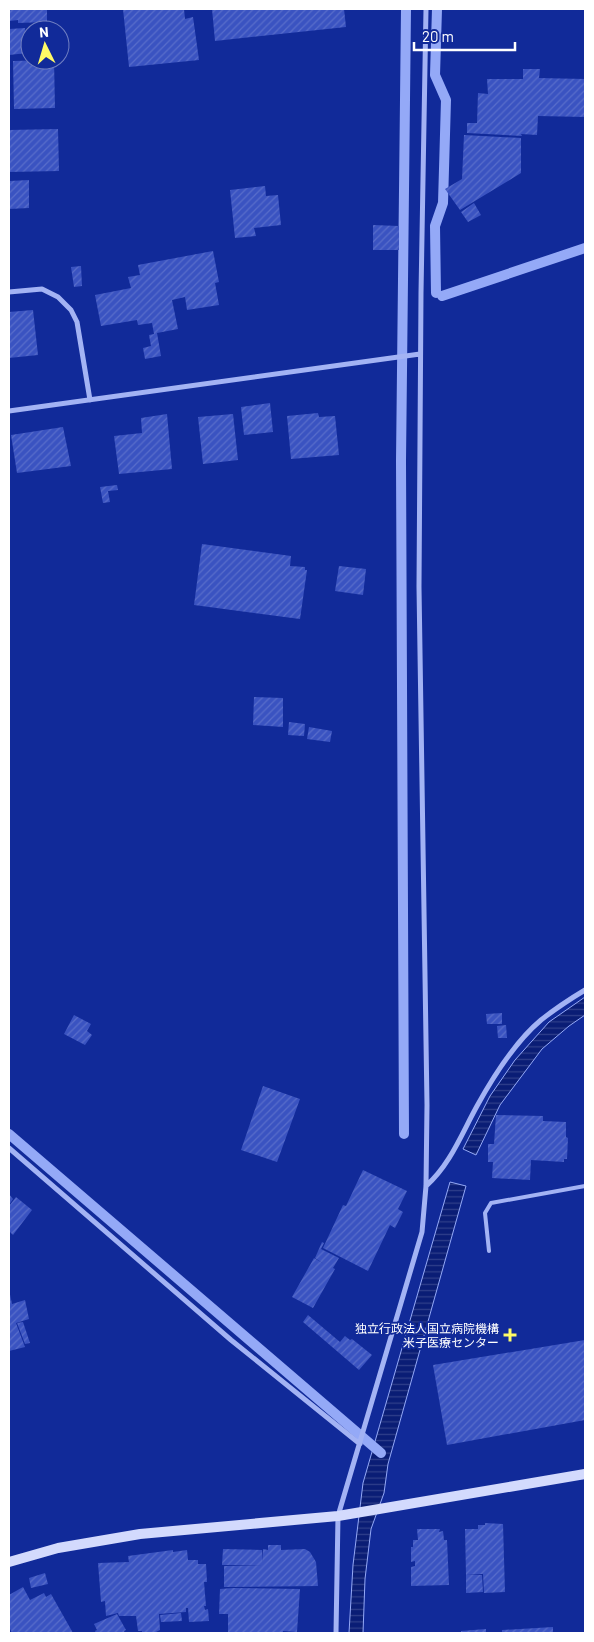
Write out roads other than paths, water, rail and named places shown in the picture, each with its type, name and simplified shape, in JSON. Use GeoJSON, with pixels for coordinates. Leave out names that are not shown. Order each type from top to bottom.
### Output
{"type":"FeatureCollection","features":[{"type":"Feature","properties":{"kind":"street"},"geometry":{"type":"LineString","coordinates":[[336,1633],[338,1516],[422,1232],[426,1186],[427,1105],[419,588],[420,354],[426,9]]}},
{"type":"Feature","properties":{"kind":"street"},"geometry":{"type":"LineString","coordinates":[[9,292],[42,289],[58,297],[71,310],[77,322],[90,400]]}},
{"type":"Feature","properties":{"kind":"street"},"geometry":{"type":"LineString","coordinates":[[9,411],[420,354]]}},
{"type":"Feature","properties":{"kind":"street"},"geometry":{"type":"LineString","coordinates":[[426,1186],[437,1177],[464,1134],[477,1106],[503,1065],[518,1046],[540,1021],[585,990]]}},
{"type":"Feature","properties":{"kind":"street"},"geometry":{"type":"LineString","coordinates":[[9,1148],[231,1340],[360,1444]]}},
{"type":"Feature","properties":{"kind":"street"},"geometry":{"type":"LineString","coordinates":[[9,1562],[58,1548],[140,1534],[338,1516],[585,1474]]}},
{"type":"Feature","properties":{"kind":"lane"},"geometry":{"type":"LineString","coordinates":[[489,1251],[485,1213],[491,1203],[585,1186]]}},
{"type":"Feature","properties":{"kind":"waterway"},"geometry":{"type":"LineString","coordinates":[[404,1134],[401,461],[406,9]]}},
{"type":"Feature","properties":{"kind":"waterway"},"geometry":{"type":"LineString","coordinates":[[436,293],[435,226],[443,203],[446,100],[435,75],[437,9]]}},
{"type":"Feature","properties":{"kind":"waterway"},"geometry":{"type":"LineString","coordinates":[[442,296],[585,248]]}},
{"type":"Feature","properties":{"kind":"waterway"},"geometry":{"type":"LineString","coordinates":[[9,1134],[381,1453]]}},
{"type":"Feature","properties":{"kind":"place","name":"独立行政法人国立病院機構 米子医療センター"},"geometry":{"type":"Point","coordinates":[510,1335]}}]}
